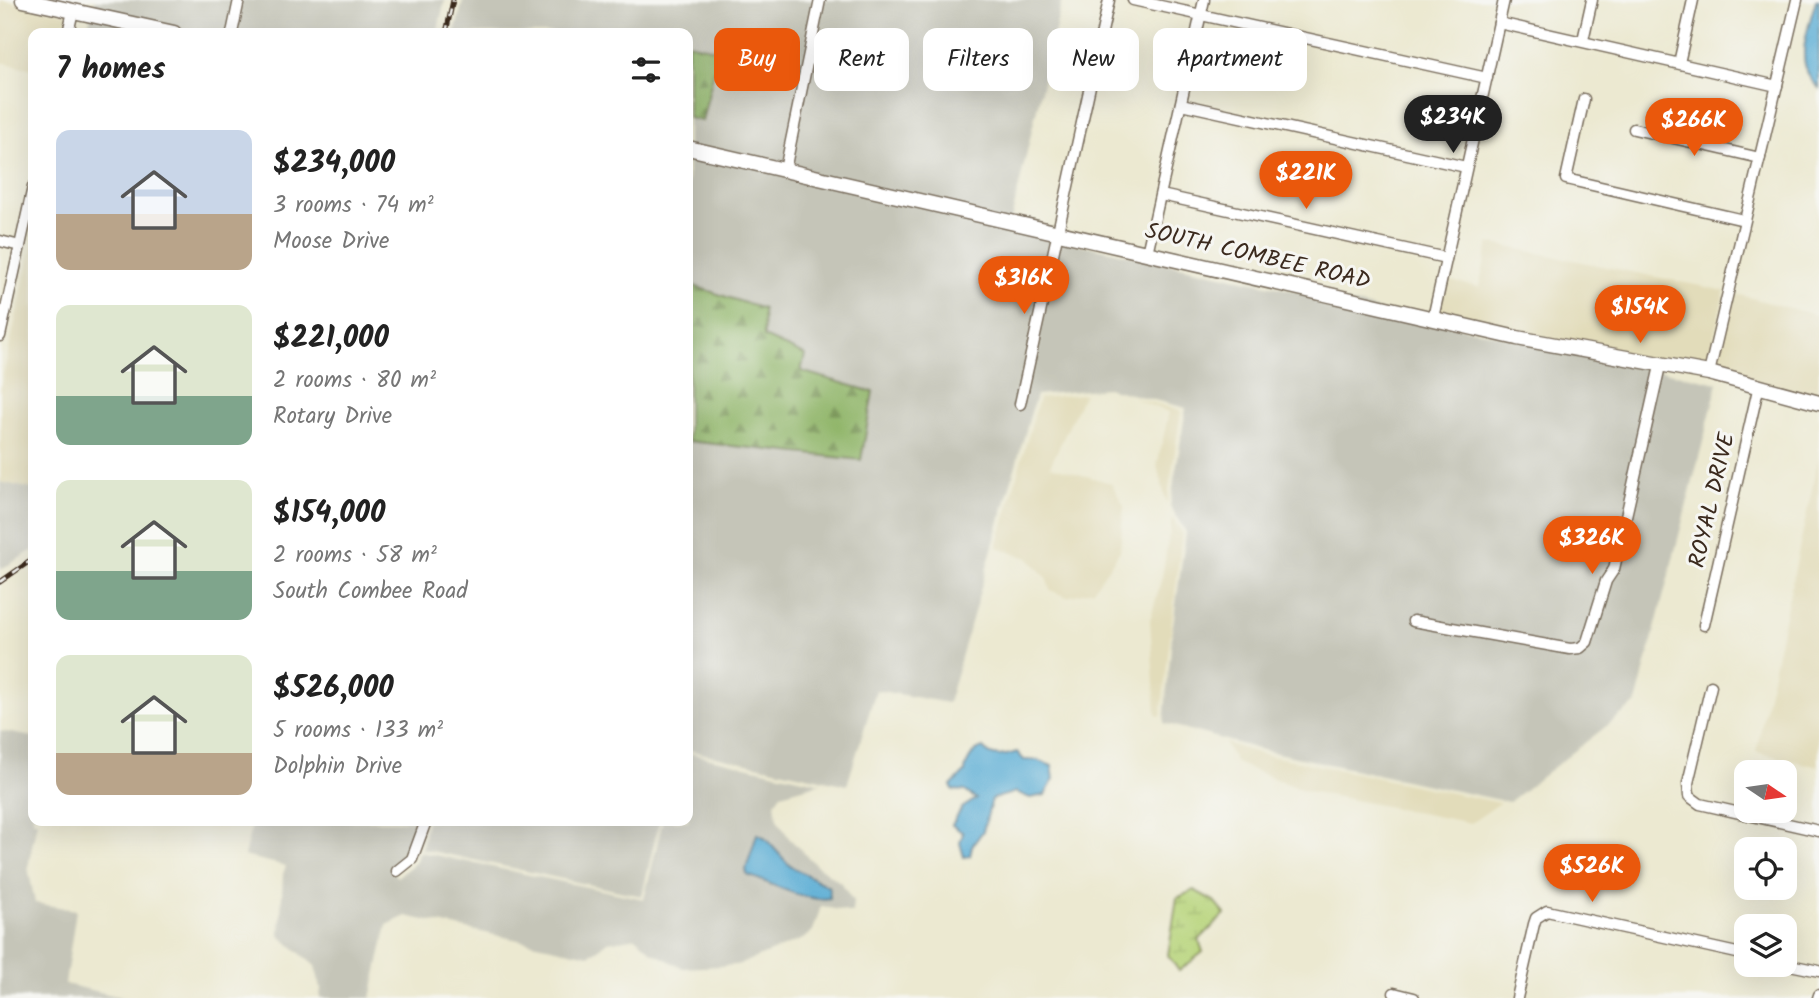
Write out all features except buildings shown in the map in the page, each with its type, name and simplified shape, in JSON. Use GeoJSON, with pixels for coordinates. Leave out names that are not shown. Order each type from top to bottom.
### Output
{"type":"FeatureCollection","features":[{"type":"Feature","properties":{"kind":"main road"},"geometry":{"type":"LineString","coordinates":[[23,0],[151,28]]}},
{"type":"Feature","properties":{"kind":"main road","name":"SOUTH COMBEE ROAD"},"geometry":{"type":"LineString","coordinates":[[693,149],[1433,318],[1660,366],[1709,373],[1819,403]]}},
{"type":"Feature","properties":{"kind":"street"},"geometry":{"type":"LineString","coordinates":[[233,28],[239,0]]}},
{"type":"Feature","properties":{"kind":"street"},"geometry":{"type":"LineString","coordinates":[[785,170],[820,0]]}},
{"type":"Feature","properties":{"kind":"street"},"geometry":{"type":"LineString","coordinates":[[1020,404],[1109,0]]}},
{"type":"Feature","properties":{"kind":"street"},"geometry":{"type":"LineString","coordinates":[[1133,0],[1487,78]]}},
{"type":"Feature","properties":{"kind":"street"},"geometry":{"type":"LineString","coordinates":[[1147,253],[1204,0]]}},
{"type":"Feature","properties":{"kind":"street"},"geometry":{"type":"LineString","coordinates":[[1433,318],[1504,0]]}},
{"type":"Feature","properties":{"kind":"street"},"geometry":{"type":"LineString","coordinates":[[1583,40],[1591,0]]}},
{"type":"Feature","properties":{"kind":"street"},"geometry":{"type":"LineString","coordinates":[[1679,64],[1693,0]]}},
{"type":"Feature","properties":{"kind":"street"},"geometry":{"type":"LineString","coordinates":[[1709,373],[1797,0]]}},
{"type":"Feature","properties":{"kind":"street"},"geometry":{"type":"LineString","coordinates":[[69,28],[73,11]]}},
{"type":"Feature","properties":{"kind":"street"},"geometry":{"type":"LineString","coordinates":[[1499,23],[1777,86]]}},
{"type":"Feature","properties":{"kind":"street"},"geometry":{"type":"LineString","coordinates":[[1584,99],[1566,179],[1744,220]]}},
{"type":"Feature","properties":{"kind":"street"},"geometry":{"type":"LineString","coordinates":[[1181,104],[1466,167]]}},
{"type":"Feature","properties":{"kind":"street"},"geometry":{"type":"LineString","coordinates":[[1634,130],[1760,158]]}},
{"type":"Feature","properties":{"kind":"street"},"geometry":{"type":"LineString","coordinates":[[1161,195],[1446,258]]}},
{"type":"Feature","properties":{"kind":"street"},"geometry":{"type":"LineString","coordinates":[[0,336],[28,210]]}},
{"type":"Feature","properties":{"kind":"street"},"geometry":{"type":"LineString","coordinates":[[0,241],[20,246]]}},
{"type":"Feature","properties":{"kind":"street"},"geometry":{"type":"LineString","coordinates":[[1413,621],[1570,649],[1580,648],[1587,642],[1606,582],[1614,569],[1660,366]]}},
{"type":"Feature","properties":{"kind":"street","name":"ROYAL DRIVE"},"geometry":{"type":"LineString","coordinates":[[1704,625],[1759,385]]}},
{"type":"Feature","properties":{"kind":"street"},"geometry":{"type":"LineString","coordinates":[[1711,686],[1688,783],[1689,796],[1700,804],[1819,831]]}},
{"type":"Feature","properties":{"kind":"street"},"geometry":{"type":"LineString","coordinates":[[397,871],[412,859],[424,826]]}},
{"type":"Feature","properties":{"kind":"street"},"geometry":{"type":"LineString","coordinates":[[1517,998],[1534,924],[1541,914],[1547,911],[1734,952]]}},
{"type":"Feature","properties":{"kind":"street"},"geometry":{"type":"LineString","coordinates":[[1797,966],[1819,971]]}},
{"type":"Feature","properties":{"kind":"street"},"geometry":{"type":"LineString","coordinates":[[1394,993],[1414,998]]}},
{"type":"Feature","properties":{"kind":"shaded area"},"geometry":{"type":"Polygon","coordinates":[[[0,0],[68,14],[64,28],[28,28],[28,68],[0,62],[0,0]]]}},
{"type":"Feature","properties":{"kind":"shaded area"},"geometry":{"type":"Polygon","coordinates":[[[95,0],[445,0],[438,28],[87,28],[95,0]]]}},
{"type":"Feature","properties":{"kind":"shaded area"},"geometry":{"type":"Polygon","coordinates":[[[463,0],[1062,0],[1056,28],[1047,28],[1047,65],[1009,229],[1718,383],[1636,703],[1509,802],[1258,749],[1164,723],[1173,625],[1186,532],[1170,507],[1186,408],[1107,388],[1036,395],[948,703],[876,690],[847,785],[693,751],[693,28],[456,28],[463,0]]]}},
{"type":"Feature","properties":{"kind":"shaded area"},"geometry":{"type":"Polygon","coordinates":[[[1489,243],[1725,291],[1706,369],[1640,358],[1438,315],[1446,280],[1479,287],[1489,243]]]}},
{"type":"Feature","properties":{"kind":"shaded area"},"geometry":{"type":"Polygon","coordinates":[[[28,265],[28,488],[0,482],[0,389],[28,265]]]}},
{"type":"Feature","properties":{"kind":"shaded area"},"geometry":{"type":"Polygon","coordinates":[[[1733,293],[1819,316],[1819,399],[1715,371],[1733,293]]]}},
{"type":"Feature","properties":{"kind":"shaded area"},"geometry":{"type":"Polygon","coordinates":[[[1084,394],[1050,466],[1111,483],[1124,506],[1120,551],[1093,590],[1067,597],[1050,590],[1046,577],[1028,558],[997,547],[1039,398],[1084,394]]]}},
{"type":"Feature","properties":{"kind":"shaded area"},"geometry":{"type":"Polygon","coordinates":[[[1133,398],[1181,411],[1167,504],[1157,466],[1169,412],[1133,398]]]}},
{"type":"Feature","properties":{"kind":"shaded area"},"geometry":{"type":"Polygon","coordinates":[[[1819,456],[1819,767],[1756,752],[1819,456]]]}},
{"type":"Feature","properties":{"kind":"shaded area"},"geometry":{"type":"Polygon","coordinates":[[[0,482],[28,488],[28,553],[0,570],[0,482]]]}},
{"type":"Feature","properties":{"kind":"shaded area"},"geometry":{"type":"Polygon","coordinates":[[[1172,518],[1182,532],[1161,716],[1156,715],[1150,620],[1162,577],[1172,518]]]}},
{"type":"Feature","properties":{"kind":"shaded area"},"geometry":{"type":"Polygon","coordinates":[[[0,731],[28,736],[28,826],[36,826],[28,867],[35,903],[76,910],[65,984],[125,998],[0,998],[0,731]]]}},
{"type":"Feature","properties":{"kind":"shaded area"},"geometry":{"type":"Polygon","coordinates":[[[1225,743],[1257,753],[1500,803],[1471,823],[1303,790],[1236,763],[1225,743]]]}},
{"type":"Feature","properties":{"kind":"shaded area"},"geometry":{"type":"Polygon","coordinates":[[[693,754],[821,783],[781,794],[775,802],[777,819],[789,838],[816,865],[841,883],[853,901],[852,913],[821,906],[813,931],[803,939],[737,965],[683,968],[652,952],[636,937],[608,942],[589,955],[406,916],[387,925],[371,998],[320,998],[321,988],[315,966],[280,936],[283,874],[286,866],[244,856],[252,826],[419,826],[408,857],[391,870],[397,877],[415,863],[420,852],[644,899],[662,826],[693,826],[693,754]],[[757,834],[746,869],[747,875],[821,900],[829,887],[790,866],[764,837],[757,834]]]}},
{"type":"Feature","properties":{"kind":"shaded area"},"geometry":{"type":"Polygon","coordinates":[[[426,826],[658,826],[642,896],[422,849],[426,826]]]}},
{"type":"Feature","properties":{"kind":"green space"},"geometry":{"type":"Polygon","coordinates":[[[693,44],[714,49],[714,71],[702,121],[693,119],[693,44]]]}},
{"type":"Feature","properties":{"kind":"green space"},"geometry":{"type":"Polygon","coordinates":[[[693,286],[763,309],[764,337],[805,355],[801,371],[873,392],[861,460],[693,442],[693,286]]]}},
{"type":"Feature","properties":{"kind":"green space"},"geometry":{"type":"Polygon","coordinates":[[[1194,890],[1214,901],[1225,914],[1199,940],[1203,952],[1179,971],[1168,955],[1177,898],[1194,890]]]}},
{"type":"Feature","properties":{"kind":"water"},"geometry":{"type":"Polygon","coordinates":[[[1816,0],[1819,0],[1819,88],[1806,69],[1804,58],[1806,35],[1816,0]]]}},
{"type":"Feature","properties":{"kind":"water"},"geometry":{"type":"Polygon","coordinates":[[[983,748],[995,755],[1017,752],[1024,760],[1037,760],[1052,766],[1054,779],[1045,795],[1030,798],[1016,792],[992,799],[983,831],[972,846],[970,856],[964,857],[960,843],[963,833],[952,825],[962,808],[976,799],[965,791],[953,790],[951,786],[965,772],[973,754],[983,748]]]}},
{"type":"Feature","properties":{"kind":"water"},"geometry":{"type":"Polygon","coordinates":[[[757,834],[764,837],[790,866],[829,887],[830,898],[799,895],[747,875],[746,869],[757,834]]]}},
{"type":"Feature","properties":{"kind":"railway"},"geometry":{"type":"LineString","coordinates":[[447,28],[453,0]]}},
{"type":"Feature","properties":{"kind":"railway"},"geometry":{"type":"LineString","coordinates":[[0,582],[28,562]]}}]}
